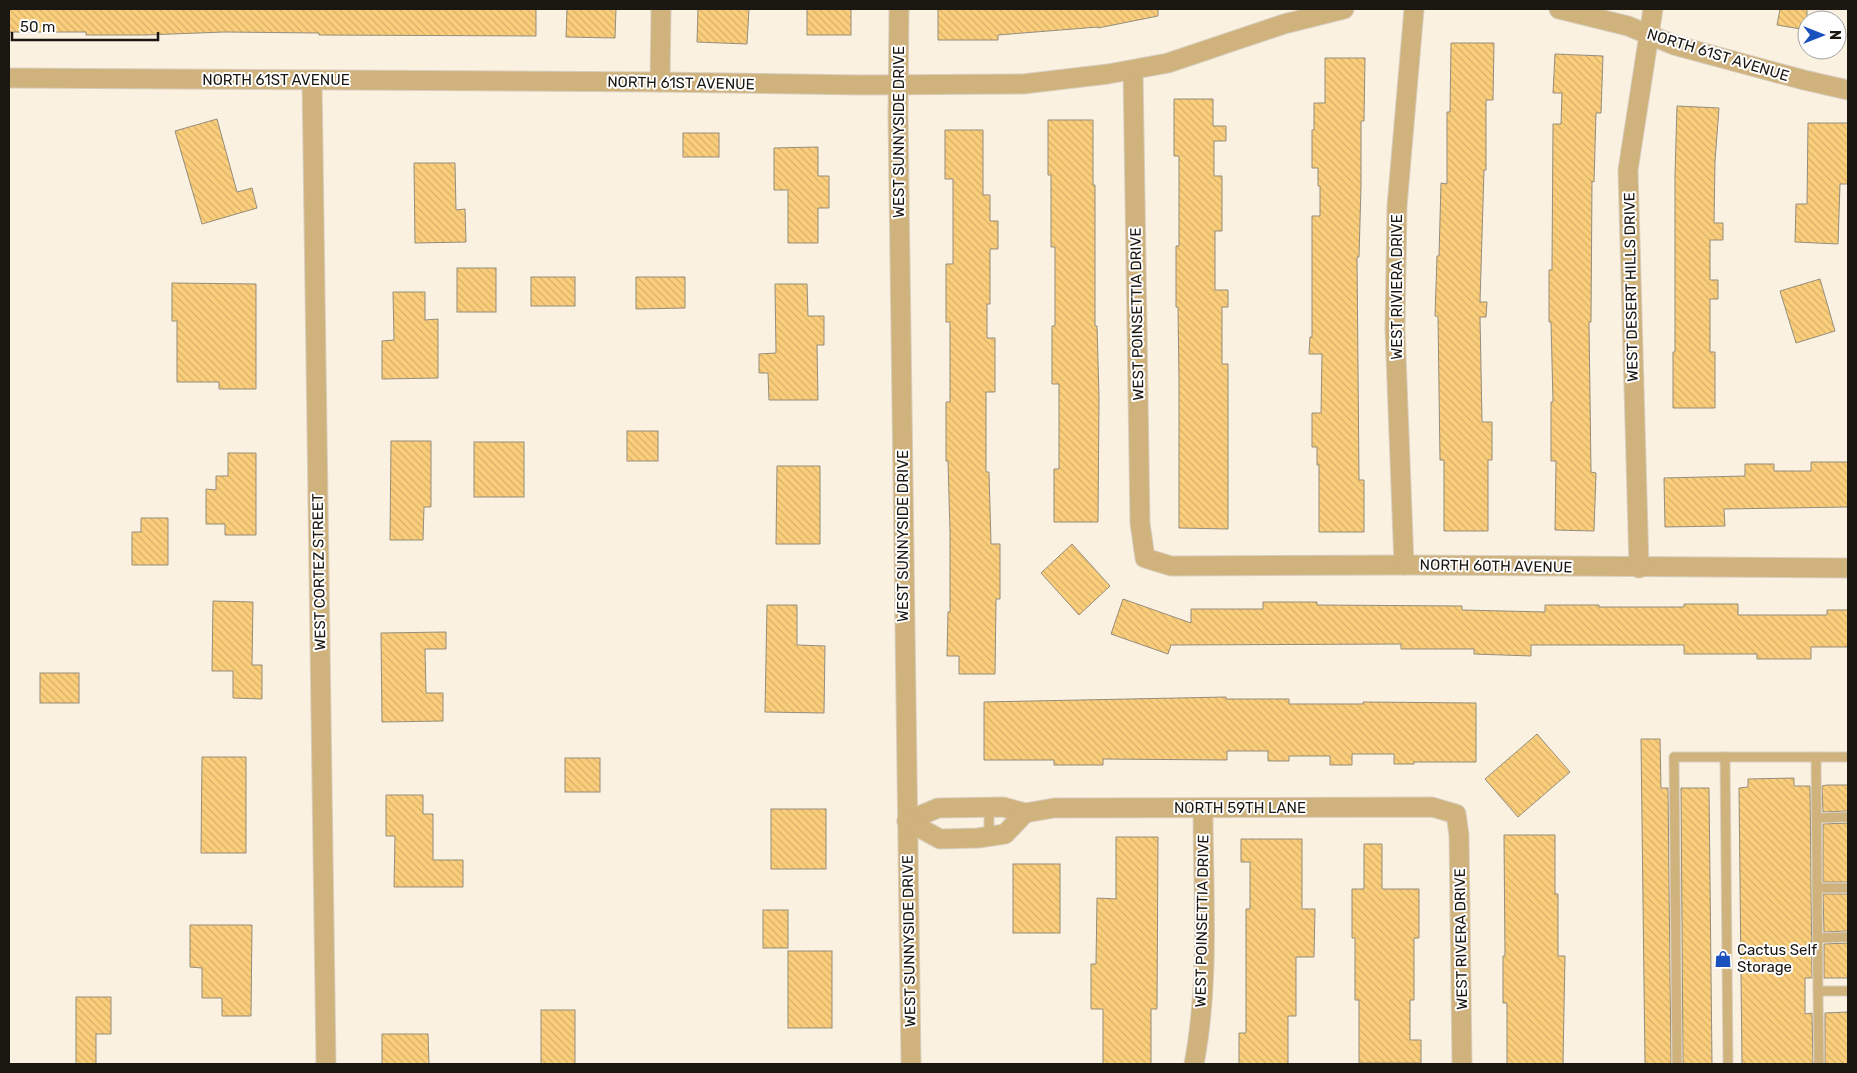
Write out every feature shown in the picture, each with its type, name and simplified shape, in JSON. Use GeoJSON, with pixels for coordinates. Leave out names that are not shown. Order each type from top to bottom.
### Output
{"type":"FeatureCollection","features":[{"type":"Feature","properties":{"kind":"street"},"geometry":{"type":"LineString","coordinates":[[660,9],[660,82]]}},
{"type":"Feature","properties":{"kind":"street","name":"WEST SUNNYSIDE DRIVE"},"geometry":{"type":"LineString","coordinates":[[899,9],[898,85],[911,1064]]}},
{"type":"Feature","properties":{"kind":"street","name":"NORTH 61ST AVENUE"},"geometry":{"type":"LineString","coordinates":[[9,78],[898,85],[1023,84],[1133,70],[1168,62],[1284,24],[1344,9]]}},
{"type":"Feature","properties":{"kind":"street","name":"WEST RIVIERA DRIVE"},"geometry":{"type":"LineString","coordinates":[[1404,565],[1395,329],[1397,206],[1414,9]]}},
{"type":"Feature","properties":{"kind":"street","name":"NORTH 61ST AVENUE"},"geometry":{"type":"LineString","coordinates":[[1559,9],[1628,26],[1683,47],[1848,90]]}},
{"type":"Feature","properties":{"kind":"street","name":"WEST DESERT HILLS DRIVE"},"geometry":{"type":"LineString","coordinates":[[1639,568],[1628,170],[1653,9]]}},
{"type":"Feature","properties":{"kind":"street","name":"WEST POINSETTIA DRIVE"},"geometry":{"type":"LineString","coordinates":[[1133,70],[1140,524],[1145,558]]}},
{"type":"Feature","properties":{"kind":"street","name":"WEST CORTEZ STREET"},"geometry":{"type":"LineString","coordinates":[[312,80],[326,1064]]}},
{"type":"Feature","properties":{"kind":"street","name":"NORTH 60TH AVENUE"},"geometry":{"type":"LineString","coordinates":[[1145,558],[1171,566],[1404,565],[1848,568]]}},
{"type":"Feature","properties":{"kind":"street","name":"NORTH 59TH LANE"},"geometry":{"type":"LineString","coordinates":[[907,821],[938,808],[989,807],[1003,807],[1025,813],[1054,808],[1432,808],[1456,814]]}},
{"type":"Feature","properties":{"kind":"street","name":"WEST POINSETTIA DRIVE"},"geometry":{"type":"LineString","coordinates":[[1194,1064],[1202,1005],[1204,957],[1203,808]]}},
{"type":"Feature","properties":{"kind":"street"},"geometry":{"type":"LineString","coordinates":[[907,821],[940,839],[978,838],[1004,834],[1025,813]]}},
{"type":"Feature","properties":{"kind":"street","name":"WEST RIVERA DRIVE"},"geometry":{"type":"LineString","coordinates":[[1456,814],[1460,835],[1462,1064]]}},
{"type":"Feature","properties":{"kind":"lane"},"geometry":{"type":"LineString","coordinates":[[1725,756],[1728,1064]]}},
{"type":"Feature","properties":{"kind":"lane"},"geometry":{"type":"LineString","coordinates":[[1676,1064],[1674,757],[1848,757]]}},
{"type":"Feature","properties":{"kind":"lane"},"geometry":{"type":"LineString","coordinates":[[1816,757],[1819,1064]]}},
{"type":"Feature","properties":{"kind":"lane"},"geometry":{"type":"LineString","coordinates":[[989,807],[989,836]]}},
{"type":"Feature","properties":{"kind":"lane"},"geometry":{"type":"LineString","coordinates":[[1817,818],[1848,817]]}},
{"type":"Feature","properties":{"kind":"lane"},"geometry":{"type":"LineString","coordinates":[[1817,888],[1848,888]]}},
{"type":"Feature","properties":{"kind":"lane"},"geometry":{"type":"LineString","coordinates":[[1817,938],[1848,937]]}},
{"type":"Feature","properties":{"kind":"lane"},"geometry":{"type":"LineString","coordinates":[[1818,991],[1848,991]]}},
{"type":"Feature","properties":{"kind":"building"},"geometry":{"type":"Polygon","coordinates":[[[9,9],[536,9],[536,36],[319,35],[319,33],[224,32],[86,35],[86,32],[9,32],[9,9]]]}},
{"type":"Feature","properties":{"kind":"building"},"geometry":{"type":"Polygon","coordinates":[[[567,9],[616,9],[615,38],[566,37],[567,9]]]}},
{"type":"Feature","properties":{"kind":"building"},"geometry":{"type":"Polygon","coordinates":[[[698,9],[749,9],[747,44],[697,42],[698,9]]]}},
{"type":"Feature","properties":{"kind":"building"},"geometry":{"type":"Polygon","coordinates":[[[807,9],[851,9],[851,35],[807,35],[807,9]]]}},
{"type":"Feature","properties":{"kind":"building"},"geometry":{"type":"Polygon","coordinates":[[[938,9],[1158,9],[1158,16],[1098,28],[998,35],[998,40],[938,40],[938,9]]]}},
{"type":"Feature","properties":{"kind":"building"},"geometry":{"type":"Polygon","coordinates":[[[1780,9],[1807,9],[1797,10],[1797,28],[1777,25],[1780,9]]]}},
{"type":"Feature","properties":{"kind":"building"},"geometry":{"type":"Polygon","coordinates":[[[1451,43],[1494,43],[1493,100],[1486,100],[1486,170],[1484,170],[1480,302],[1487,302],[1486,317],[1480,317],[1482,422],[1492,422],[1492,460],[1488,460],[1488,531],[1444,531],[1444,460],[1440,460],[1438,316],[1435,316],[1441,183],[1447,184],[1447,112],[1450,112],[1451,43]]]}},
{"type":"Feature","properties":{"kind":"building"},"geometry":{"type":"Polygon","coordinates":[[[1555,54],[1603,56],[1601,113],[1596,113],[1594,182],[1592,181],[1591,322],[1589,322],[1591,472],[1596,473],[1594,531],[1555,530],[1556,461],[1551,461],[1551,402],[1553,402],[1551,322],[1549,322],[1549,270],[1552,270],[1553,124],[1561,124],[1562,93],[1553,93],[1555,54]]]}},
{"type":"Feature","properties":{"kind":"building"},"geometry":{"type":"Polygon","coordinates":[[[1325,58],[1365,58],[1364,121],[1361,121],[1359,257],[1357,257],[1359,480],[1364,480],[1364,532],[1319,532],[1319,465],[1317,465],[1317,447],[1312,447],[1312,413],[1321,413],[1322,354],[1309,354],[1310,337],[1312,337],[1312,216],[1320,216],[1318,168],[1312,168],[1312,130],[1314,130],[1314,103],[1325,103],[1325,58]]]}},
{"type":"Feature","properties":{"kind":"building"},"geometry":{"type":"Polygon","coordinates":[[[1174,99],[1213,99],[1213,126],[1226,126],[1226,141],[1214,141],[1214,176],[1222,176],[1222,231],[1215,231],[1215,290],[1228,290],[1228,307],[1222,307],[1222,364],[1228,364],[1228,529],[1179,528],[1179,382],[1176,246],[1179,246],[1179,156],[1174,156],[1174,99]]]}},
{"type":"Feature","properties":{"kind":"building"},"geometry":{"type":"Polygon","coordinates":[[[1677,106],[1719,108],[1715,161],[1714,223],[1723,223],[1723,240],[1710,240],[1710,280],[1718,280],[1718,299],[1710,299],[1710,352],[1715,352],[1715,408],[1673,408],[1677,106]]]}},
{"type":"Feature","properties":{"kind":"building"},"geometry":{"type":"Polygon","coordinates":[[[217,119],[237,192],[252,188],[257,208],[202,224],[175,131],[217,119]]]}},
{"type":"Feature","properties":{"kind":"building"},"geometry":{"type":"Polygon","coordinates":[[[1048,120],[1093,120],[1095,326],[1097,326],[1099,397],[1098,522],[1054,522],[1054,469],[1059,469],[1059,384],[1052,384],[1052,326],[1055,326],[1055,247],[1051,247],[1051,175],[1048,175],[1048,120]]]}},
{"type":"Feature","properties":{"kind":"building"},"geometry":{"type":"Polygon","coordinates":[[[1808,123],[1848,123],[1848,184],[1840,184],[1838,244],[1795,242],[1796,204],[1807,204],[1808,123]]]}},
{"type":"Feature","properties":{"kind":"building"},"geometry":{"type":"Polygon","coordinates":[[[945,130],[983,130],[983,195],[990,195],[990,221],[998,221],[998,249],[990,249],[990,304],[987,304],[987,338],[995,338],[995,392],[986,392],[986,472],[989,472],[991,544],[1000,544],[1000,599],[996,599],[995,674],[959,674],[959,656],[947,656],[948,612],[950,612],[950,531],[948,461],[946,461],[946,402],[950,402],[950,322],[946,322],[946,264],[953,264],[953,179],[945,179],[945,130]]]}},
{"type":"Feature","properties":{"kind":"building"},"geometry":{"type":"Polygon","coordinates":[[[683,133],[719,133],[719,157],[683,157],[683,133]]]}},
{"type":"Feature","properties":{"kind":"building"},"geometry":{"type":"Polygon","coordinates":[[[818,147],[818,176],[829,176],[829,208],[818,208],[818,243],[788,243],[788,190],[774,190],[774,148],[818,147]]]}},
{"type":"Feature","properties":{"kind":"building"},"geometry":{"type":"Polygon","coordinates":[[[414,163],[455,163],[456,210],[465,209],[466,242],[415,243],[414,163]]]}},
{"type":"Feature","properties":{"kind":"building"},"geometry":{"type":"Polygon","coordinates":[[[457,268],[496,268],[496,312],[457,312],[457,268]]]}},
{"type":"Feature","properties":{"kind":"building"},"geometry":{"type":"Polygon","coordinates":[[[531,277],[575,277],[575,306],[531,306],[531,277]]]}},
{"type":"Feature","properties":{"kind":"building"},"geometry":{"type":"Polygon","coordinates":[[[636,277],[685,277],[685,308],[636,309],[636,277]]]}},
{"type":"Feature","properties":{"kind":"building"},"geometry":{"type":"Polygon","coordinates":[[[1820,279],[1835,331],[1796,343],[1780,291],[1820,279]]]}},
{"type":"Feature","properties":{"kind":"building"},"geometry":{"type":"Polygon","coordinates":[[[172,283],[256,284],[256,389],[219,389],[219,382],[177,382],[177,321],[172,321],[172,283]]]}},
{"type":"Feature","properties":{"kind":"building"},"geometry":{"type":"Polygon","coordinates":[[[775,284],[807,284],[808,316],[824,316],[824,345],[817,345],[818,400],[769,400],[768,373],[759,373],[759,354],[776,353],[775,284]]]}},
{"type":"Feature","properties":{"kind":"building"},"geometry":{"type":"Polygon","coordinates":[[[393,292],[425,292],[425,320],[438,319],[438,378],[382,379],[382,341],[394,340],[393,292]]]}},
{"type":"Feature","properties":{"kind":"building"},"geometry":{"type":"Polygon","coordinates":[[[627,431],[658,431],[658,461],[627,461],[627,431]]]}},
{"type":"Feature","properties":{"kind":"building"},"geometry":{"type":"Polygon","coordinates":[[[391,441],[431,441],[431,507],[424,507],[423,540],[390,540],[391,441]]]}},
{"type":"Feature","properties":{"kind":"building"},"geometry":{"type":"Polygon","coordinates":[[[474,442],[524,442],[524,497],[474,497],[474,442]]]}},
{"type":"Feature","properties":{"kind":"building"},"geometry":{"type":"Polygon","coordinates":[[[228,453],[256,453],[256,535],[225,535],[225,524],[206,524],[206,489],[216,490],[216,476],[228,476],[228,453]]]}},
{"type":"Feature","properties":{"kind":"building"},"geometry":{"type":"Polygon","coordinates":[[[1811,462],[1848,462],[1848,507],[1724,509],[1725,526],[1665,527],[1664,478],[1745,476],[1745,464],[1774,464],[1774,471],[1811,471],[1811,462]]]}},
{"type":"Feature","properties":{"kind":"building"},"geometry":{"type":"Polygon","coordinates":[[[777,466],[820,466],[820,544],[776,544],[777,466]]]}},
{"type":"Feature","properties":{"kind":"building"},"geometry":{"type":"Polygon","coordinates":[[[141,518],[168,518],[168,565],[132,565],[132,532],[141,532],[141,518]]]}},
{"type":"Feature","properties":{"kind":"building"},"geometry":{"type":"Polygon","coordinates":[[[1072,544],[1110,586],[1079,615],[1041,573],[1072,544]]]}},
{"type":"Feature","properties":{"kind":"building"},"geometry":{"type":"Polygon","coordinates":[[[1123,599],[1191,623],[1191,609],[1263,609],[1263,602],[1317,602],[1317,605],[1462,606],[1462,610],[1545,612],[1545,605],[1684,607],[1684,604],[1738,604],[1738,615],[1827,615],[1827,610],[1848,610],[1848,647],[1811,647],[1811,659],[1757,659],[1757,654],[1684,654],[1684,645],[1531,645],[1531,656],[1474,654],[1474,649],[1401,649],[1401,644],[1171,645],[1168,654],[1111,634],[1123,599]]]}},
{"type":"Feature","properties":{"kind":"building"},"geometry":{"type":"Polygon","coordinates":[[[213,601],[253,602],[252,665],[262,665],[262,699],[233,698],[233,671],[212,671],[213,601]]]}},
{"type":"Feature","properties":{"kind":"building"},"geometry":{"type":"Polygon","coordinates":[[[767,605],[797,605],[797,645],[825,646],[824,713],[765,712],[767,605]]]}},
{"type":"Feature","properties":{"kind":"building"},"geometry":{"type":"Polygon","coordinates":[[[446,632],[446,649],[425,649],[426,693],[443,693],[443,721],[382,722],[381,633],[446,632]]]}},
{"type":"Feature","properties":{"kind":"building"},"geometry":{"type":"Polygon","coordinates":[[[40,673],[79,673],[79,703],[40,703],[40,673]]]}},
{"type":"Feature","properties":{"kind":"building"},"geometry":{"type":"Polygon","coordinates":[[[1226,697],[1226,699],[1289,699],[1289,704],[1363,704],[1363,702],[1476,703],[1476,762],[1414,762],[1414,764],[1394,764],[1394,754],[1352,754],[1352,765],[1330,765],[1330,756],[1289,756],[1289,761],[1268,761],[1268,751],[1227,751],[1227,760],[1103,759],[1103,765],[1054,765],[1054,760],[984,760],[984,702],[1226,697]]]}},
{"type":"Feature","properties":{"kind":"building"},"geometry":{"type":"Polygon","coordinates":[[[1537,734],[1570,772],[1518,817],[1485,779],[1537,734]]]}},
{"type":"Feature","properties":{"kind":"building"},"geometry":{"type":"Polygon","coordinates":[[[1641,739],[1660,739],[1661,788],[1668,788],[1671,1064],[1645,1064],[1641,739]]]}},
{"type":"Feature","properties":{"kind":"building"},"geometry":{"type":"Polygon","coordinates":[[[202,757],[246,757],[246,853],[201,853],[202,757]]]}},
{"type":"Feature","properties":{"kind":"building"},"geometry":{"type":"Polygon","coordinates":[[[565,758],[600,758],[600,792],[565,792],[565,758]]]}},
{"type":"Feature","properties":{"kind":"building"},"geometry":{"type":"Polygon","coordinates":[[[1794,778],[1794,786],[1810,786],[1812,978],[1805,978],[1805,1014],[1812,1013],[1813,1064],[1742,1064],[1739,788],[1748,787],[1748,779],[1794,778]]]}},
{"type":"Feature","properties":{"kind":"building"},"geometry":{"type":"Polygon","coordinates":[[[1848,785],[1848,811],[1823,812],[1822,786],[1848,785]]]}},
{"type":"Feature","properties":{"kind":"building"},"geometry":{"type":"Polygon","coordinates":[[[1681,788],[1709,788],[1712,1064],[1683,1064],[1681,788]]]}},
{"type":"Feature","properties":{"kind":"building"},"geometry":{"type":"Polygon","coordinates":[[[386,795],[423,795],[423,814],[433,814],[433,860],[463,860],[463,887],[394,887],[395,836],[386,836],[386,795]]]}},
{"type":"Feature","properties":{"kind":"building"},"geometry":{"type":"Polygon","coordinates":[[[771,809],[826,809],[826,869],[771,869],[771,809]]]}},
{"type":"Feature","properties":{"kind":"building"},"geometry":{"type":"Polygon","coordinates":[[[1848,823],[1848,882],[1823,882],[1823,824],[1848,823]]]}},
{"type":"Feature","properties":{"kind":"building"},"geometry":{"type":"Polygon","coordinates":[[[1504,835],[1555,835],[1555,894],[1558,894],[1558,956],[1565,956],[1563,1064],[1507,1064],[1507,1003],[1503,1003],[1503,956],[1505,956],[1504,835]]]}},
{"type":"Feature","properties":{"kind":"building"},"geometry":{"type":"Polygon","coordinates":[[[1116,837],[1158,837],[1157,1009],[1151,1009],[1151,1064],[1103,1064],[1103,1009],[1091,1009],[1091,964],[1096,964],[1097,898],[1116,899],[1116,837]]]}},
{"type":"Feature","properties":{"kind":"building"},"geometry":{"type":"Polygon","coordinates":[[[1241,839],[1302,839],[1302,909],[1315,909],[1314,957],[1296,957],[1296,1016],[1288,1016],[1288,1064],[1239,1064],[1239,1033],[1246,1033],[1246,909],[1250,909],[1250,862],[1241,862],[1241,839]]]}},
{"type":"Feature","properties":{"kind":"building"},"geometry":{"type":"Polygon","coordinates":[[[1364,844],[1382,844],[1382,889],[1419,889],[1419,938],[1414,938],[1414,1000],[1410,1000],[1410,1040],[1421,1040],[1421,1063],[1359,1063],[1359,1000],[1355,1000],[1355,938],[1352,938],[1352,889],[1364,889],[1364,844]]]}},
{"type":"Feature","properties":{"kind":"building"},"geometry":{"type":"Polygon","coordinates":[[[1013,864],[1060,864],[1060,933],[1013,933],[1013,864]]]}},
{"type":"Feature","properties":{"kind":"building"},"geometry":{"type":"Polygon","coordinates":[[[1823,894],[1848,894],[1848,931],[1824,932],[1823,894]]]}},
{"type":"Feature","properties":{"kind":"building"},"geometry":{"type":"Polygon","coordinates":[[[763,910],[788,910],[788,948],[763,948],[763,910]]]}},
{"type":"Feature","properties":{"kind":"building"},"geometry":{"type":"Polygon","coordinates":[[[190,925],[252,925],[251,1016],[222,1016],[222,998],[202,998],[202,968],[190,967],[190,925]]]}},
{"type":"Feature","properties":{"kind":"building"},"geometry":{"type":"Polygon","coordinates":[[[1848,943],[1848,978],[1824,978],[1824,944],[1848,943]]]}},
{"type":"Feature","properties":{"kind":"building"},"geometry":{"type":"Polygon","coordinates":[[[788,951],[832,951],[832,1028],[788,1028],[788,951]]]}},
{"type":"Feature","properties":{"kind":"building"},"geometry":{"type":"Polygon","coordinates":[[[76,997],[111,997],[111,1034],[96,1034],[96,1064],[76,1064],[76,997]]]}},
{"type":"Feature","properties":{"kind":"building"},"geometry":{"type":"Polygon","coordinates":[[[541,1010],[575,1010],[575,1064],[541,1064],[541,1010]]]}},
{"type":"Feature","properties":{"kind":"building"},"geometry":{"type":"Polygon","coordinates":[[[1848,1012],[1848,1064],[1825,1064],[1825,1013],[1848,1012]]]}},
{"type":"Feature","properties":{"kind":"building"},"geometry":{"type":"Polygon","coordinates":[[[382,1034],[428,1034],[429,1064],[382,1064],[382,1034]]]}},
{"type":"Feature","properties":{"kind":"place","name":"Cactus Self Storage"},"geometry":{"type":"Point","coordinates":[1723,959]}}]}
